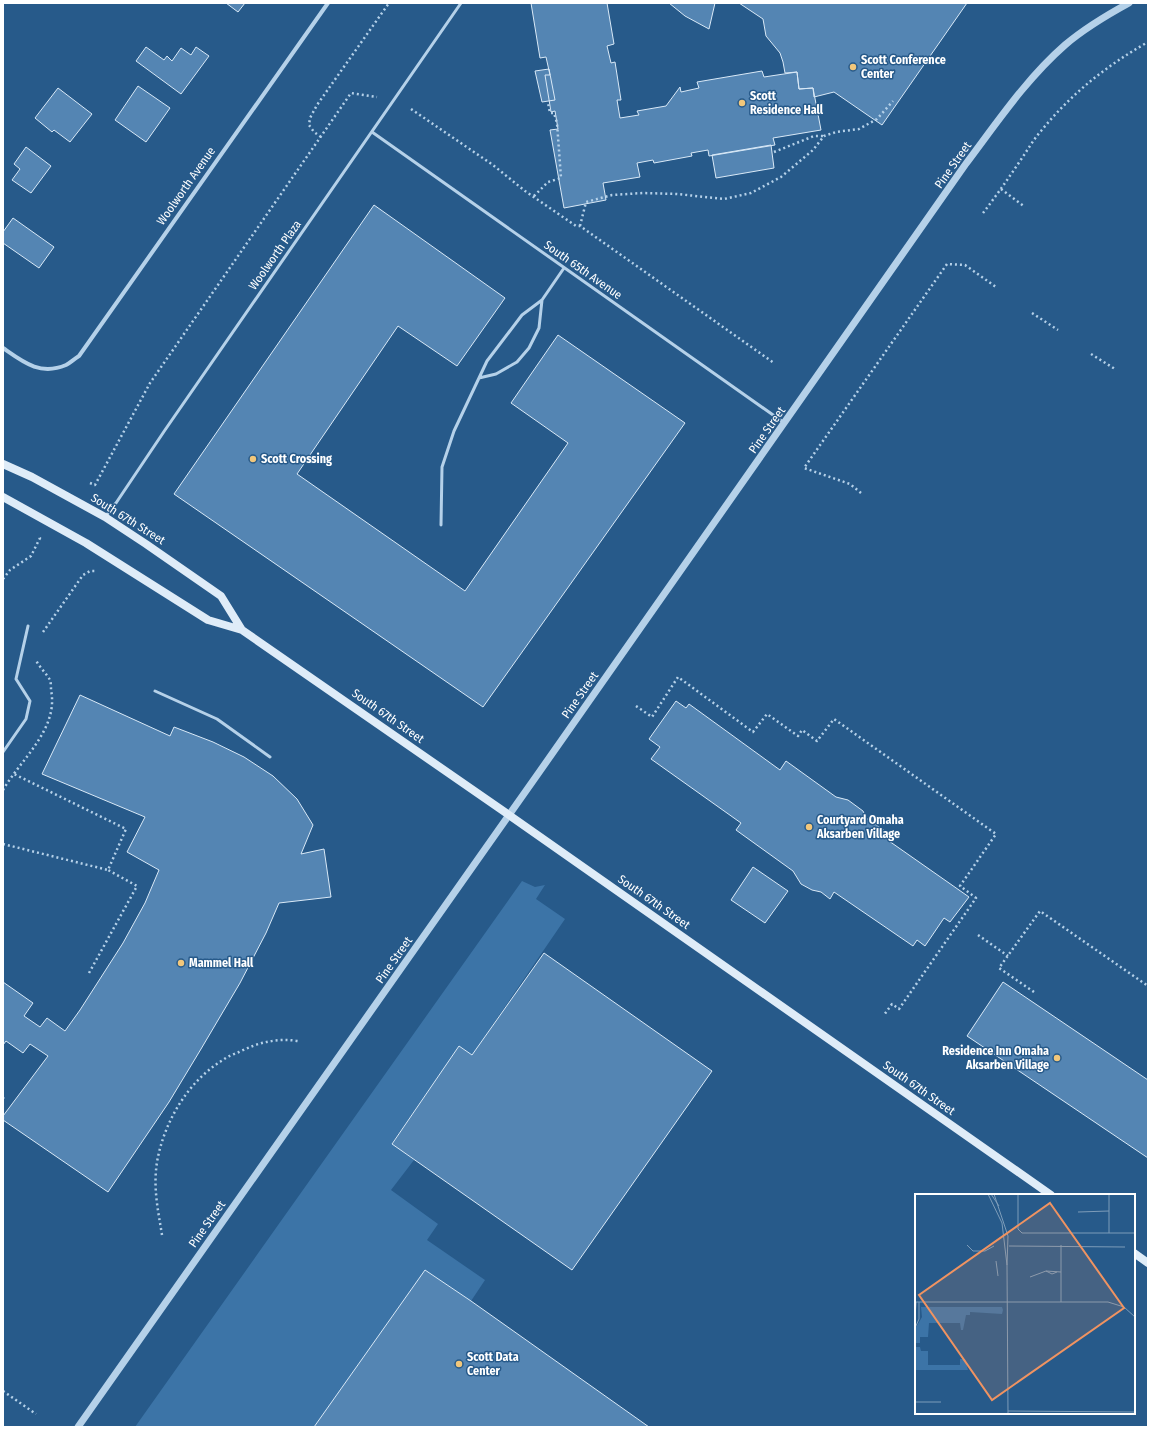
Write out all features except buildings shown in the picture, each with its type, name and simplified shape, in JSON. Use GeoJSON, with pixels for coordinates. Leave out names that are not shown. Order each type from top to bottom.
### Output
{"type":"FeatureCollection","features":[{"type":"Feature","properties":{"kind":"main road","name":"South 67th Street"},"geometry":{"type":"LineString","coordinates":[[3,464],[32,477],[105,517],[221,596],[242,630]]}},
{"type":"Feature","properties":{"kind":"main road","name":"South 67th Street"},"geometry":{"type":"LineString","coordinates":[[3,496],[86,543],[208,620],[242,630],[509,815],[1050,1194]]}},
{"type":"Feature","properties":{"kind":"main road"},"geometry":{"type":"LineString","coordinates":[[1135,1254],[1148,1263]]}},
{"type":"Feature","properties":{"kind":"street","name":"Woolworth Avenue"},"geometry":{"type":"LineString","coordinates":[[3,348],[26,364],[43,369],[65,365],[79,356],[328,3]]}},
{"type":"Feature","properties":{"kind":"street","name":"Pine Street"},"geometry":{"type":"LineString","coordinates":[[78,1427],[965,165],[1030,80],[1065,45],[1103,17],[1129,3]]}},
{"type":"Feature","properties":{"kind":"lane","name":"Woolworth Plaza"},"geometry":{"type":"LineString","coordinates":[[105,517],[461,3]]}},
{"type":"Feature","properties":{"kind":"lane","name":"South 65th Avenue"},"geometry":{"type":"LineString","coordinates":[[372,132],[784,423]]}},
{"type":"Feature","properties":{"kind":"lane"},"geometry":{"type":"LineString","coordinates":[[441,525],[442,467],[454,431],[487,360],[522,314],[542,300],[564,268]]}},
{"type":"Feature","properties":{"kind":"lane"},"geometry":{"type":"LineString","coordinates":[[479,378],[496,374],[517,362],[529,348],[539,328],[542,300]]}},
{"type":"Feature","properties":{"kind":"lane"},"geometry":{"type":"LineString","coordinates":[[3,752],[26,719],[30,701],[16,679],[28,626]]}},
{"type":"Feature","properties":{"kind":"lane"},"geometry":{"type":"LineString","coordinates":[[155,691],[217,719],[270,757]]}},
{"type":"Feature","properties":{"kind":"path"},"geometry":{"type":"LineString","coordinates":[[321,137],[314,132],[309,125],[310,118],[317,105],[389,3]]}},
{"type":"Feature","properties":{"kind":"path"},"geometry":{"type":"LineString","coordinates":[[983,213],[1040,132],[1078,90],[1118,59],[1148,42]]}},
{"type":"Feature","properties":{"kind":"path"},"geometry":{"type":"LineString","coordinates":[[90,483],[95,485],[150,383],[351,94],[377,97]]}},
{"type":"Feature","properties":{"kind":"path"},"geometry":{"type":"LineString","coordinates":[[774,152],[814,136],[824,136],[836,132],[859,129],[877,119],[893,101]]}},
{"type":"Feature","properties":{"kind":"path"},"geometry":{"type":"LineString","coordinates":[[534,196],[548,182],[561,178],[557,123],[554,113],[550,114],[548,103]]}},
{"type":"Feature","properties":{"kind":"path"},"geometry":{"type":"LineString","coordinates":[[411,109],[493,165],[576,226],[580,226],[774,363]]}},
{"type":"Feature","properties":{"kind":"path"},"geometry":{"type":"LineString","coordinates":[[580,226],[586,202],[612,196],[643,193],[677,194],[724,199],[751,193],[781,177],[813,150],[824,136]]}},
{"type":"Feature","properties":{"kind":"path"},"geometry":{"type":"LineString","coordinates":[[1001,189],[1025,207]]}},
{"type":"Feature","properties":{"kind":"path"},"geometry":{"type":"LineString","coordinates":[[861,493],[850,484],[804,468],[948,264],[965,265],[996,287]]}},
{"type":"Feature","properties":{"kind":"path"},"geometry":{"type":"LineString","coordinates":[[1032,313],[1058,330]]}},
{"type":"Feature","properties":{"kind":"path"},"geometry":{"type":"LineString","coordinates":[[1091,354],[1115,369]]}},
{"type":"Feature","properties":{"kind":"path"},"geometry":{"type":"LineString","coordinates":[[3,579],[10,570],[31,556],[40,538]]}},
{"type":"Feature","properties":{"kind":"path"},"geometry":{"type":"LineString","coordinates":[[41,635],[83,575],[90,571],[97,571]]}},
{"type":"Feature","properties":{"kind":"path"},"geometry":{"type":"LineString","coordinates":[[3,790],[28,756],[50,718],[53,699],[50,680],[40,669],[35,658]]}},
{"type":"Feature","properties":{"kind":"path"},"geometry":{"type":"LineString","coordinates":[[636,706],[652,717],[678,677],[753,732],[767,714],[798,736],[802,730],[817,741],[834,719],[996,834],[960,886],[976,898],[899,1008],[892,1004],[884,1015]]}},
{"type":"Feature","properties":{"kind":"path"},"geometry":{"type":"LineString","coordinates":[[14,774],[126,829],[108,870]]}},
{"type":"Feature","properties":{"kind":"path"},"geometry":{"type":"LineString","coordinates":[[3,844],[108,870],[137,886],[89,973]]}},
{"type":"Feature","properties":{"kind":"path"},"geometry":{"type":"LineString","coordinates":[[1034,992],[998,968],[1040,911],[1148,986]]}},
{"type":"Feature","properties":{"kind":"path"},"geometry":{"type":"LineString","coordinates":[[978,936],[1008,956]]}},
{"type":"Feature","properties":{"kind":"path"},"geometry":{"type":"LineString","coordinates":[[162,1235],[154,1187],[157,1162],[164,1134],[181,1101],[202,1076],[223,1060],[250,1046],[272,1040],[284,1039],[298,1041]]}},
{"type":"Feature","properties":{"kind":"path"},"geometry":{"type":"LineString","coordinates":[[3,1391],[36,1414]]}},
{"type":"Feature","properties":{"kind":"shaded area"},"geometry":{"type":"Polygon","coordinates":[[[522,881],[535,887],[545,885],[536,899],[565,919],[472,1055],[459,1046],[392,1143],[414,1160],[391,1190],[438,1224],[427,1240],[485,1280],[471,1301],[425,1270],[314,1427],[135,1427],[522,881]]]}},
{"type":"Feature","properties":{"kind":"place","name":"Scott Conference Center"},"geometry":{"type":"Point","coordinates":[853,67]}},
{"type":"Feature","properties":{"kind":"place","name":"Scott Residence Hall"},"geometry":{"type":"Point","coordinates":[742,103]}},
{"type":"Feature","properties":{"kind":"place","name":"Scott Crossing"},"geometry":{"type":"Point","coordinates":[253,459]}},
{"type":"Feature","properties":{"kind":"place","name":"Courtyard Omaha Aksarben Village"},"geometry":{"type":"Point","coordinates":[809,827]}},
{"type":"Feature","properties":{"kind":"place","name":"Mammel Hall"},"geometry":{"type":"Point","coordinates":[181,963]}},
{"type":"Feature","properties":{"kind":"place","name":"Residence Inn Omaha Aksarben Village"},"geometry":{"type":"Point","coordinates":[1057,1058]}},
{"type":"Feature","properties":{"kind":"place","name":"Scott Data Center"},"geometry":{"type":"Point","coordinates":[459,1364]}}]}
